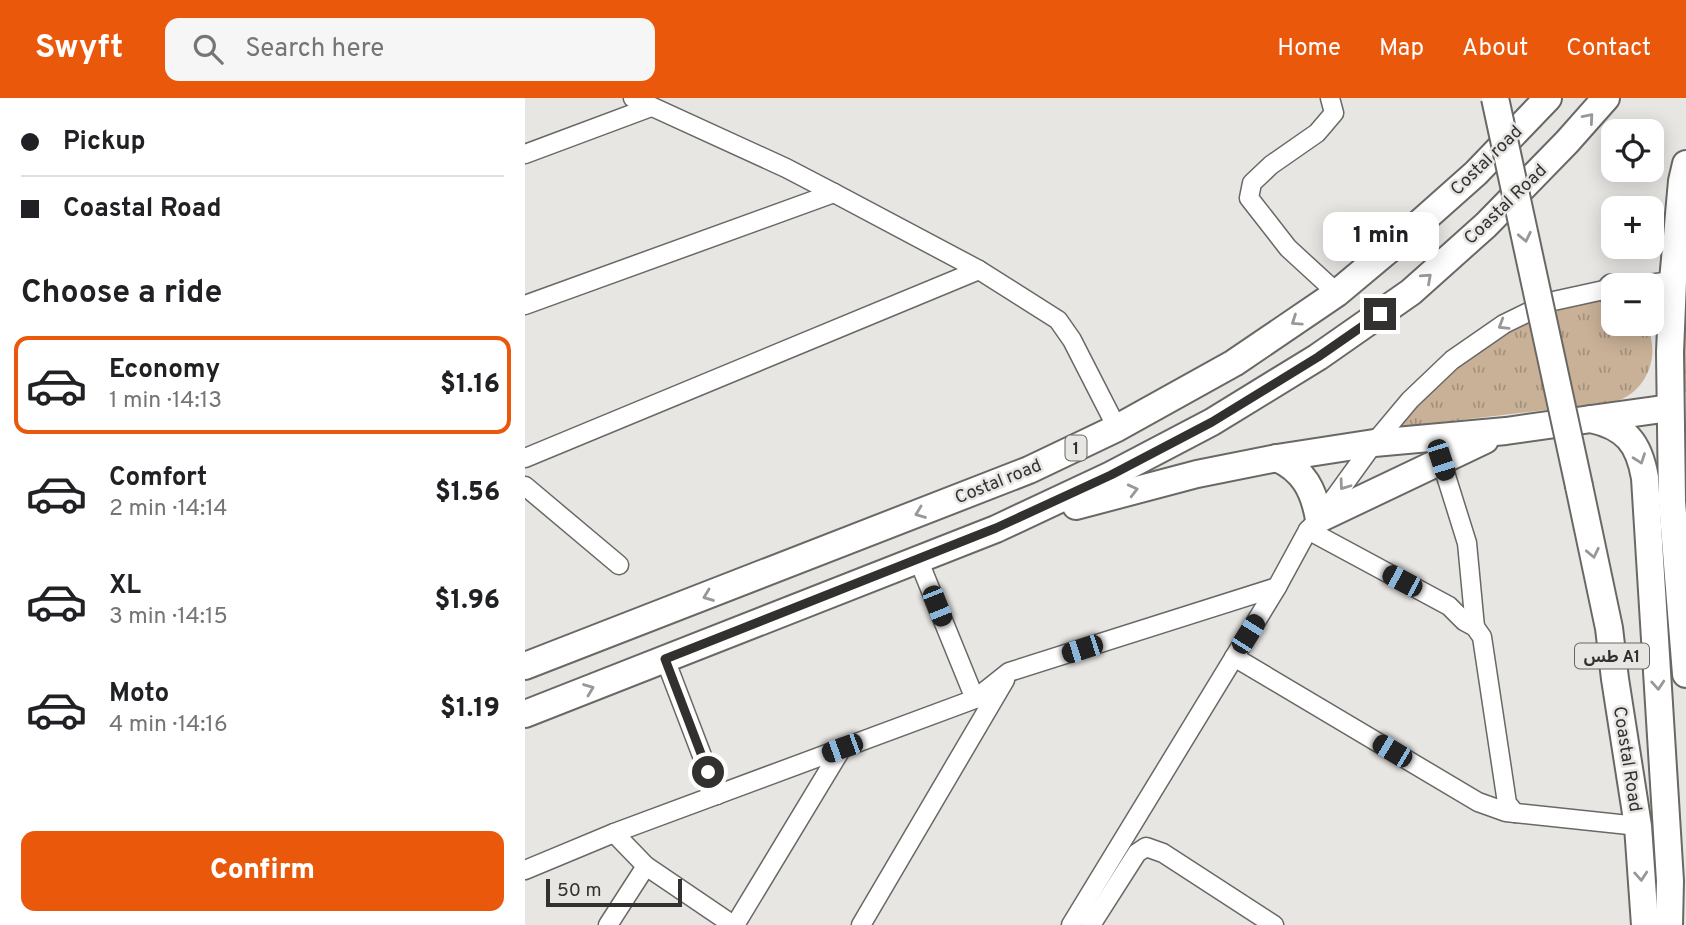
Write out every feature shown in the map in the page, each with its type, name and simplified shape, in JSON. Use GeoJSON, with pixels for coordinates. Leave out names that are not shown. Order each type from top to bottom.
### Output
{"type":"FeatureCollection","features":[{"type":"Feature","properties":{"kind":"highway","name":"Coastal Road"},"geometry":{"type":"LineString","coordinates":[[1495,98],[1609,628],[1638,826]]}},
{"type":"Feature","properties":{"kind":"highway","name":"Costal road"},"geometry":{"type":"LineString","coordinates":[[525,666],[1029,470],[1117,428],[1234,363],[1337,293],[1476,173],[1548,98]]}},
{"type":"Feature","properties":{"kind":"highway","name":"Coastal Road"},"geometry":{"type":"LineString","coordinates":[[525,714],[996,528],[1111,475],[1212,422],[1318,357],[1411,292],[1486,225],[1606,98]]}},
{"type":"Feature","properties":{"kind":"highway"},"geometry":{"type":"LineString","coordinates":[[1685,177],[1673,281],[1670,352],[1672,502],[1686,674]]}},
{"type":"Feature","properties":{"kind":"highway"},"geometry":{"type":"LineString","coordinates":[[1664,336],[1670,352]]}},
{"type":"Feature","properties":{"kind":"highway"},"geometry":{"type":"LineString","coordinates":[[996,528],[1197,474],[1277,458],[1374,443],[1506,431],[1671,408]]}},
{"type":"Feature","properties":{"kind":"highway"},"geometry":{"type":"LineString","coordinates":[[1589,419],[1607,423],[1622,432],[1634,445],[1642,460],[1645,478],[1670,881],[1669,925]]}},
{"type":"Feature","properties":{"kind":"highway"},"geometry":{"type":"LineString","coordinates":[[1277,458],[1296,470],[1312,491],[1313,524],[1506,431]]}},
{"type":"Feature","properties":{"kind":"highway"},"geometry":{"type":"LineString","coordinates":[[1672,502],[1686,477]]}},
{"type":"Feature","properties":{"kind":"highway","name":"طس A1"},"geometry":{"type":"LineString","coordinates":[[1638,826],[1644,925]]}},
{"type":"Feature","properties":{"kind":"street"},"geometry":{"type":"LineString","coordinates":[[633,98],[834,193],[979,270],[1058,320],[1072,340],[1117,428]]}},
{"type":"Feature","properties":{"kind":"street"},"geometry":{"type":"LineString","coordinates":[[1330,98],[1334,113],[1317,133],[1271,165],[1252,183],[1249,198],[1288,248],[1337,293]]}},
{"type":"Feature","properties":{"kind":"street"},"geometry":{"type":"LineString","coordinates":[[525,154],[651,107]]}},
{"type":"Feature","properties":{"kind":"street"},"geometry":{"type":"LineString","coordinates":[[525,305],[834,193]]}},
{"type":"Feature","properties":{"kind":"street"},"geometry":{"type":"LineString","coordinates":[[525,458],[979,270]]}},
{"type":"Feature","properties":{"kind":"street"},"geometry":{"type":"LineString","coordinates":[[1664,282],[1673,281]]}},
{"type":"Feature","properties":{"kind":"street"},"geometry":{"type":"LineString","coordinates":[[1071,925],[1313,524],[1409,400],[1452,360],[1504,324],[1549,302],[1601,291]]}},
{"type":"Feature","properties":{"kind":"street"},"geometry":{"type":"LineString","coordinates":[[1441,460],[1467,543],[1475,627]]}},
{"type":"Feature","properties":{"kind":"street"},"geometry":{"type":"LineString","coordinates":[[525,486],[619,565]]}},
{"type":"Feature","properties":{"kind":"street"},"geometry":{"type":"LineString","coordinates":[[1313,524],[1449,606],[1464,621],[1475,627],[1482,637],[1507,803],[1515,813]]}},
{"type":"Feature","properties":{"kind":"street"},"geometry":{"type":"LineString","coordinates":[[918,559],[975,699]]}},
{"type":"Feature","properties":{"kind":"street"},"geometry":{"type":"LineString","coordinates":[[525,870],[614,833],[975,699],[1009,672],[1277,587]]}},
{"type":"Feature","properties":{"kind":"street"},"geometry":{"type":"LineString","coordinates":[[1234,657],[1478,802],[1506,812],[1638,826]]}},
{"type":"Feature","properties":{"kind":"street"},"geometry":{"type":"LineString","coordinates":[[665,659],[717,794]]}},
{"type":"Feature","properties":{"kind":"street"},"geometry":{"type":"LineString","coordinates":[[861,925],[1009,672]]}},
{"type":"Feature","properties":{"kind":"street"},"geometry":{"type":"LineString","coordinates":[[614,833],[646,866],[734,925],[842,748]]}},
{"type":"Feature","properties":{"kind":"street"},"geometry":{"type":"LineString","coordinates":[[1091,925],[1137,853],[1146,847],[1163,853],[1274,925]]}},
{"type":"Feature","properties":{"kind":"street"},"geometry":{"type":"LineString","coordinates":[[608,925],[646,866]]}},
{"type":"Feature","properties":{"kind":"green space"},"geometry":{"type":"Polygon","coordinates":[[[1686,293],[1686,392],[1684,393],[1682,294],[1686,293]]]}},
{"type":"Feature","properties":{"kind":"green space"},"geometry":{"type":"Polygon","coordinates":[[[1601,299],[1601,336],[1650,336],[1650,366],[1640,385],[1632,393],[1622,399],[1605,403],[1401,427],[1399,420],[1450,371],[1519,327],[1576,303],[1601,299]]]}},
{"type":"Feature","properties":{"kind":"route"},"geometry":{"type":"LineString","coordinates":[[708,772],[665,659],[996,528],[1111,475],[1212,422],[1318,357],[1380,314]]}}]}
